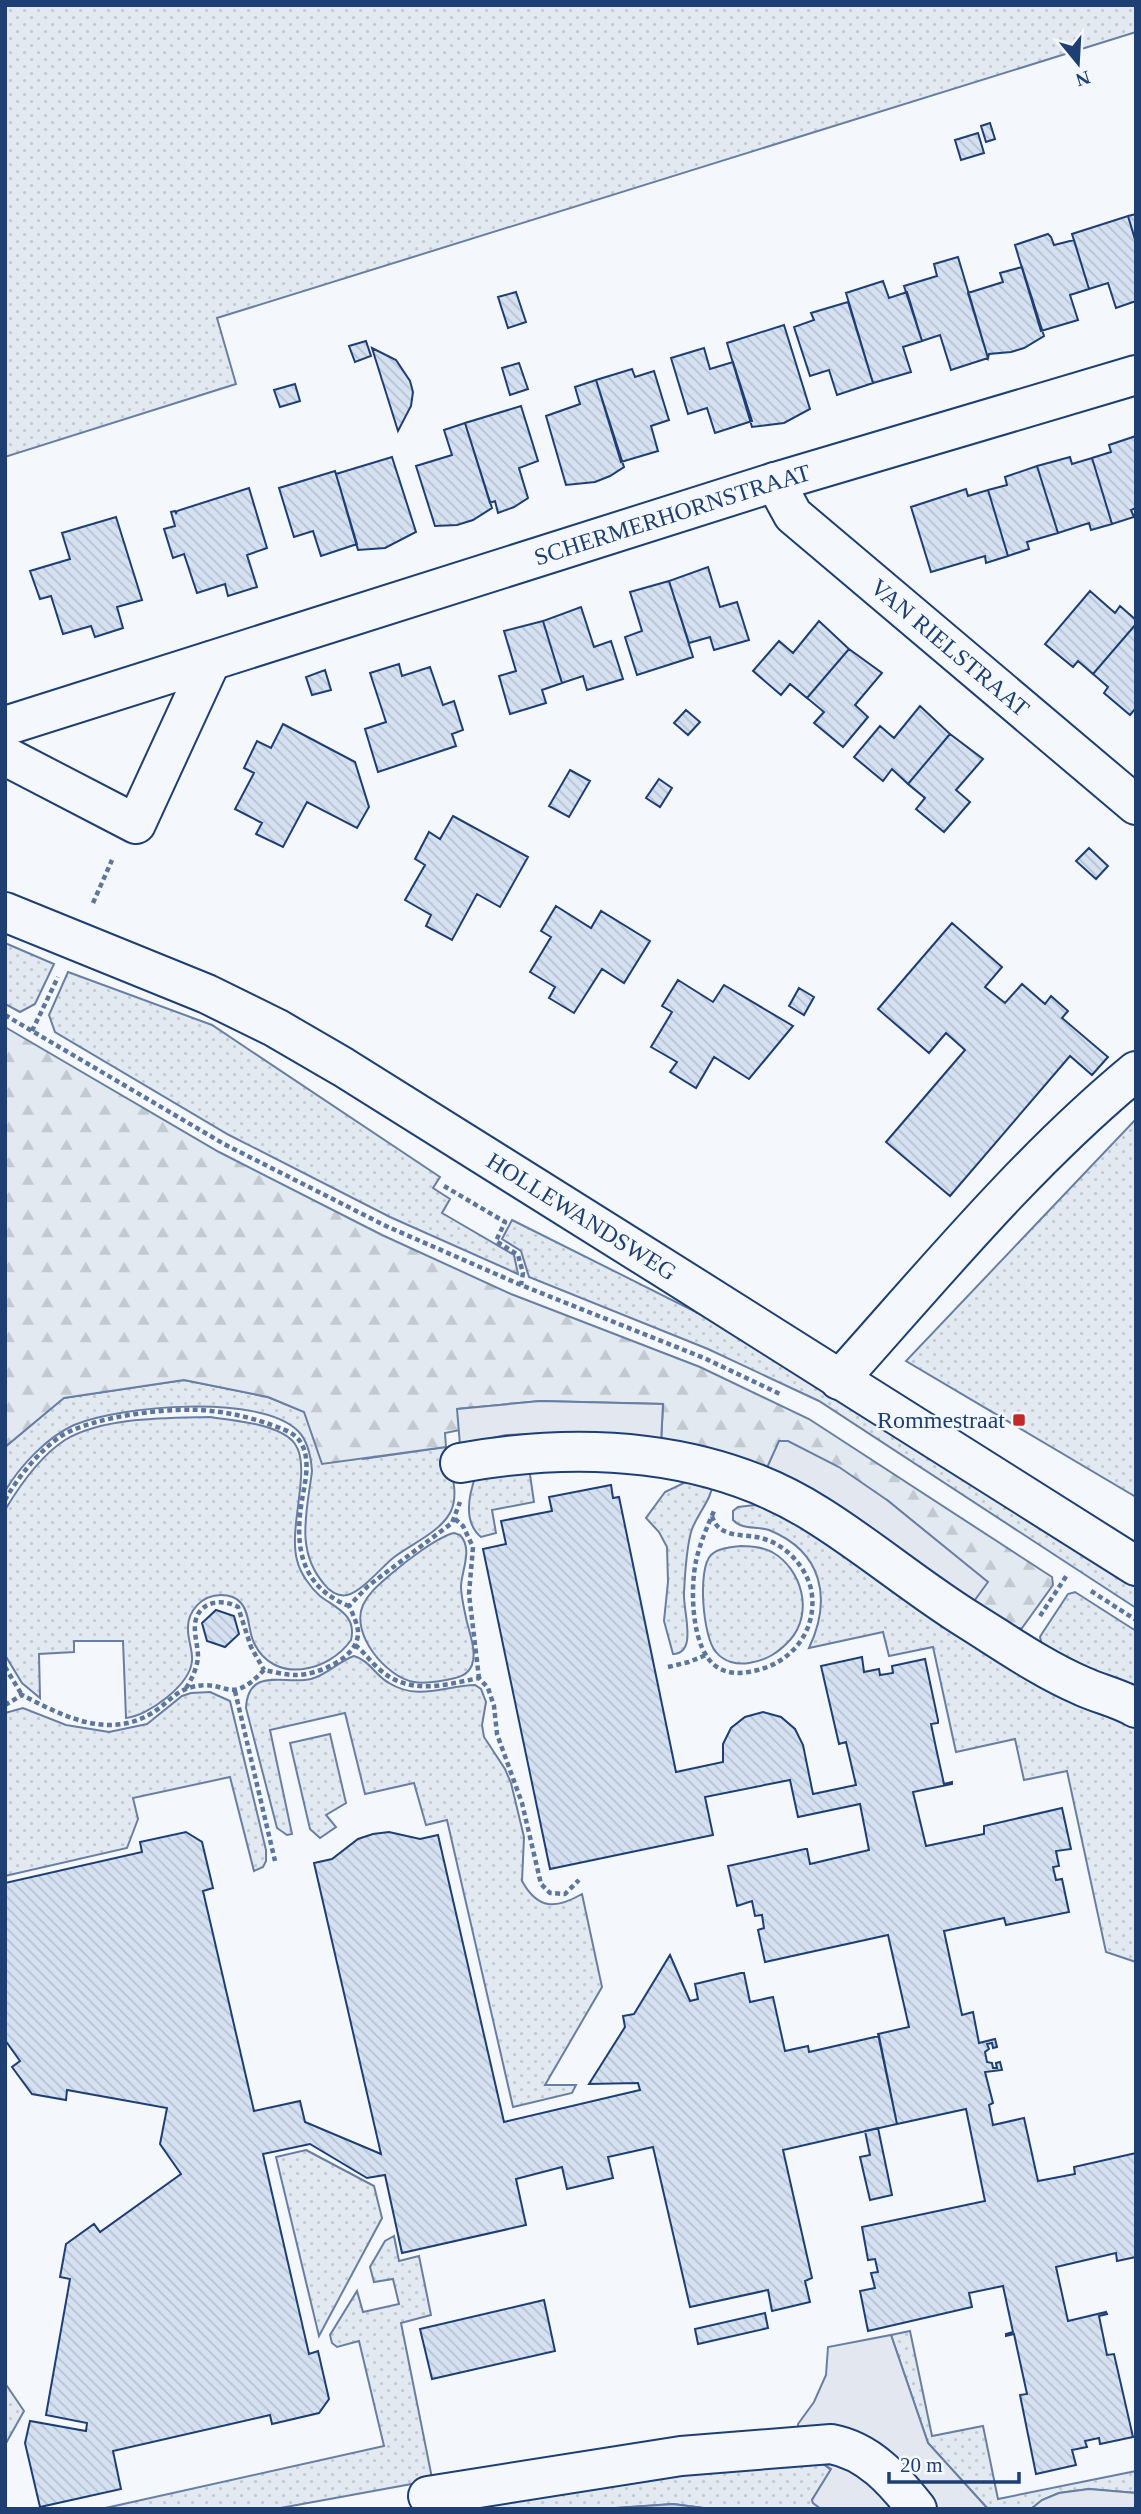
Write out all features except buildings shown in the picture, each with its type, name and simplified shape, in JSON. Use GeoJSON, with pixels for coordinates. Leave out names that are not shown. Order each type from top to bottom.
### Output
{"type":"FeatureCollection","features":[{"type":"Feature","properties":{"kind":"street","name":"SCHERMERHORNSTRAAT"},"geometry":{"type":"LineString","coordinates":[[5,726],[775,482],[1136,375]]}},
{"type":"Feature","properties":{"kind":"street","name":"VAN RIELSTRAAT"},"geometry":{"type":"LineString","coordinates":[[775,482],[793,515],[1136,805]]}},
{"type":"Feature","properties":{"kind":"street"},"geometry":{"type":"LineString","coordinates":[[5,756],[136,824],[211,660]]}},
{"type":"Feature","properties":{"kind":"street","name":"HOLLEWANDSWEG"},"geometry":{"type":"LineString","coordinates":[[5,912],[207,994],[276,1028],[1136,1566]]}},
{"type":"Feature","properties":{"kind":"street"},"geometry":{"type":"LineString","coordinates":[[839,1380],[965,1238],[1093,1107],[1136,1071]]}},
{"type":"Feature","properties":{"kind":"street"},"geometry":{"type":"LineString","coordinates":[[460,1463],[509,1454],[608,1452],[658,1457],[731,1475],[780,1494],[818,1515],[964,1618],[1082,1686],[1136,1708]]}},
{"type":"Feature","properties":{"kind":"street"},"geometry":{"type":"LineString","coordinates":[[428,2496],[692,2455],[831,2444],[847,2447],[883,2470],[918,2509]]}},
{"type":"Feature","properties":{"kind":"path"},"geometry":{"type":"LineString","coordinates":[[5,1015],[224,1144],[386,1226],[521,1286],[693,1353],[783,1395]]}},
{"type":"Feature","properties":{"kind":"path"},"geometry":{"type":"LineString","coordinates":[[444,1186],[505,1222],[496,1241],[518,1255],[523,1273],[521,1286]]}},
{"type":"Feature","properties":{"kind":"path"},"geometry":{"type":"LineString","coordinates":[[5,1500],[14,1484],[61,1436],[86,1425],[131,1414],[210,1410],[247,1416],[279,1427],[295,1436],[301,1443],[306,1459],[299,1539],[303,1561],[311,1578],[323,1592],[349,1606],[358,1632],[355,1645],[336,1662],[313,1672],[297,1675],[264,1670]]}},
{"type":"Feature","properties":{"kind":"path"},"geometry":{"type":"LineString","coordinates":[[349,1606],[368,1586],[455,1519],[460,1507],[460,1463]]}},
{"type":"Feature","properties":{"kind":"path"},"geometry":{"type":"LineString","coordinates":[[712,1516],[714,1523],[721,1530],[735,1536],[758,1537],[776,1544],[792,1555],[804,1571],[811,1588],[813,1606],[810,1625],[802,1641],[786,1658],[766,1669],[744,1673],[719,1668],[706,1655],[697,1633],[694,1604],[695,1564],[703,1536],[712,1516],[731,1475]]}},
{"type":"Feature","properties":{"kind":"path"},"geometry":{"type":"LineString","coordinates":[[455,1519],[470,1536],[473,1547],[468,1594],[479,1678],[488,1688],[494,1706],[497,1734],[522,1803],[541,1884],[550,1893],[565,1894],[579,1880]]}},
{"type":"Feature","properties":{"kind":"path"},"geometry":{"type":"LineString","coordinates":[[1018,1650],[1067,1575],[1078,1583]]}},
{"type":"Feature","properties":{"kind":"path"},"geometry":{"type":"LineString","coordinates":[[1090,1590],[1136,1620]]}},
{"type":"Feature","properties":{"kind":"path"},"geometry":{"type":"LineString","coordinates":[[5,1667],[22,1695],[69,1718],[93,1725],[117,1726],[132,1723],[146,1717],[186,1688],[198,1658],[195,1624],[199,1613],[207,1604],[217,1601],[229,1602],[238,1607],[251,1647],[264,1670]]}},
{"type":"Feature","properties":{"kind":"path"},"geometry":{"type":"LineString","coordinates":[[355,1645],[389,1676],[415,1687],[433,1687],[479,1678]]}},
{"type":"Feature","properties":{"kind":"path"},"geometry":{"type":"LineString","coordinates":[[668,1667],[706,1655]]}},
{"type":"Feature","properties":{"kind":"path"},"geometry":{"type":"LineString","coordinates":[[186,1688],[196,1686],[235,1691],[245,1687],[264,1670]]}},
{"type":"Feature","properties":{"kind":"path"},"geometry":{"type":"LineString","coordinates":[[235,1691],[275,1861]]}},
{"type":"Feature","properties":{"kind":"path"},"geometry":{"type":"LineString","coordinates":[[5,1704],[22,1695]]}},
{"type":"Feature","properties":{"kind":"green space"},"geometry":{"type":"Polygon","coordinates":[[[5,5],[1136,5],[1136,32],[217,318],[236,384],[5,457],[5,5]]]}},
{"type":"Feature","properties":{"kind":"green space"},"geometry":{"type":"Polygon","coordinates":[[[5,943],[54,964],[35,1004],[20,1012],[5,1004],[5,943]]]}},
{"type":"Feature","properties":{"kind":"green space"},"geometry":{"type":"Polygon","coordinates":[[[68,972],[212,1025],[440,1177],[433,1188],[450,1199],[442,1213],[514,1255],[518,1274],[390,1217],[229,1135],[55,1032],[49,1015],[68,972]]]}},
{"type":"Feature","properties":{"kind":"green space"},"geometry":{"type":"Polygon","coordinates":[[[5,1027],[219,1152],[382,1235],[511,1294],[700,1367],[809,1419],[1052,1577],[1053,1585],[1022,1628],[1017,1629],[969,1608],[987,1582],[887,1500],[765,1472],[661,1443],[663,1404],[540,1401],[458,1409],[460,1430],[445,1433],[446,1447],[322,1464],[304,1412],[268,1397],[184,1380],[64,1398],[5,1447],[5,1027]]]}},
{"type":"Feature","properties":{"kind":"green space"},"geometry":{"type":"Polygon","coordinates":[[[1136,1119],[1136,1497],[906,1361],[1136,1119]]]}},
{"type":"Feature","properties":{"kind":"green space"},"geometry":{"type":"Polygon","coordinates":[[[512,1220],[708,1318],[1136,1583],[1136,1608],[819,1401],[708,1349],[529,1277],[521,1251],[502,1239],[512,1220]]]}},
{"type":"Feature","properties":{"kind":"green space"},"geometry":{"type":"Polygon","coordinates":[[[184,1380],[268,1397],[305,1412],[363,1459],[446,1447],[454,1487],[451,1511],[433,1531],[393,1558],[353,1593],[334,1593],[326,1587],[315,1571],[306,1544],[306,1516],[312,1471],[304,1440],[298,1431],[279,1419],[253,1411],[223,1407],[155,1409],[95,1418],[74,1425],[35,1453],[5,1491],[5,1447],[63,1398],[184,1380]]]}},
{"type":"Feature","properties":{"kind":"green space"},"geometry":{"type":"Polygon","coordinates":[[[209,1417],[268,1427],[288,1437],[295,1444],[300,1455],[301,1468],[295,1531],[297,1560],[303,1575],[320,1596],[348,1618],[352,1631],[351,1640],[329,1660],[316,1666],[288,1669],[274,1665],[254,1643],[241,1603],[229,1596],[214,1596],[197,1605],[190,1617],[188,1630],[192,1661],[184,1680],[166,1698],[145,1712],[126,1718],[123,1641],[74,1641],[74,1652],[39,1654],[40,1698],[22,1683],[5,1655],[5,1510],[39,1463],[65,1440],[80,1432],[135,1420],[209,1417]]]}},
{"type":"Feature","properties":{"kind":"green space"},"geometry":{"type":"Polygon","coordinates":[[[529,1468],[534,1502],[492,1510],[496,1533],[481,1537],[472,1524],[469,1507],[476,1475],[529,1468]]]}},
{"type":"Feature","properties":{"kind":"green space"},"geometry":{"type":"Polygon","coordinates":[[[692,1479],[713,1482],[710,1495],[693,1526],[688,1547],[684,1593],[687,1639],[681,1652],[673,1654],[664,1621],[668,1582],[667,1547],[659,1532],[646,1518],[665,1492],[692,1479]]]}},
{"type":"Feature","properties":{"kind":"green space"},"geometry":{"type":"Polygon","coordinates":[[[755,1505],[787,1516],[1136,1723],[1136,1962],[1106,1952],[1067,1771],[1024,1780],[1015,1739],[956,1752],[933,1647],[889,1656],[883,1632],[809,1648],[820,1612],[818,1579],[801,1551],[787,1539],[769,1530],[745,1527],[733,1520],[733,1511],[738,1507],[755,1505]]]}},
{"type":"Feature","properties":{"kind":"green space"},"geometry":{"type":"Polygon","coordinates":[[[454,1533],[460,1535],[466,1546],[461,1590],[473,1648],[472,1665],[457,1678],[414,1682],[392,1672],[373,1652],[366,1641],[360,1616],[368,1596],[404,1563],[454,1533]]]}},
{"type":"Feature","properties":{"kind":"green space"},"geometry":{"type":"Polygon","coordinates":[[[741,1546],[764,1549],[782,1560],[797,1580],[803,1605],[797,1629],[786,1645],[767,1658],[744,1664],[727,1660],[716,1652],[708,1633],[703,1604],[704,1574],[711,1555],[721,1549],[741,1546]]]}},
{"type":"Feature","properties":{"kind":"green space"},"geometry":{"type":"Polygon","coordinates":[[[1075,1592],[1136,1631],[1136,1693],[1042,1646],[1040,1637],[1043,1632],[1068,1594],[1075,1592]]]}},
{"type":"Feature","properties":{"kind":"green space"},"geometry":{"type":"Polygon","coordinates":[[[354,1656],[364,1661],[389,1683],[410,1691],[475,1685],[481,1689],[486,1702],[482,1725],[484,1737],[511,1783],[524,1837],[522,1881],[534,1897],[548,1904],[564,1902],[582,1894],[602,1987],[545,2085],[576,2085],[572,2093],[513,2107],[447,1820],[426,1825],[414,1783],[365,1794],[345,1713],[270,1730],[292,1834],[287,1835],[277,1828],[246,1708],[248,1695],[253,1687],[261,1682],[311,1679],[354,1656]]]}},
{"type":"Feature","properties":{"kind":"green space"},"geometry":{"type":"Polygon","coordinates":[[[210,1692],[230,1701],[266,1850],[263,1867],[254,1871],[230,1777],[133,1798],[138,1819],[127,1848],[5,1876],[5,1713],[23,1708],[66,1725],[109,1732],[147,1724],[182,1696],[210,1692]]]}},
{"type":"Feature","properties":{"kind":"green space"},"geometry":{"type":"Polygon","coordinates":[[[330,1734],[346,1803],[326,1815],[336,1827],[320,1838],[310,1829],[290,1743],[330,1734]]]}},
{"type":"Feature","properties":{"kind":"green space"},"geometry":{"type":"Polygon","coordinates":[[[306,2150],[374,2186],[382,2218],[319,2336],[276,2157],[306,2150]]]}},
{"type":"Feature","properties":{"kind":"green space"},"geometry":{"type":"Polygon","coordinates":[[[394,2236],[399,2261],[419,2256],[431,2315],[401,2323],[432,2478],[428,2481],[275,2509],[101,2509],[384,2446],[359,2341],[337,2347],[332,2343],[330,2335],[357,2291],[363,2312],[399,2304],[393,2279],[374,2282],[370,2267],[385,2241],[394,2236]]]}},
{"type":"Feature","properties":{"kind":"green space"},"geometry":{"type":"Polygon","coordinates":[[[910,2331],[932,2436],[983,2426],[998,2499],[1136,2471],[1136,2493],[1089,2489],[1059,2493],[1042,2500],[1031,2509],[988,2509],[928,2443],[891,2335],[910,2331]]]}},
{"type":"Feature","properties":{"kind":"green space"},"geometry":{"type":"Polygon","coordinates":[[[5,2383],[24,2411],[5,2445],[5,2383]]]}},
{"type":"Feature","properties":{"kind":"green space"},"geometry":{"type":"Polygon","coordinates":[[[822,2463],[831,2470],[812,2500],[821,2509],[711,2509],[673,2504],[602,2509],[416,2509],[598,2480],[822,2463]]]}},
{"type":"Feature","properties":{"kind":"shaded area"},"geometry":{"type":"Polygon","coordinates":[[[540,1401],[663,1404],[661,1443],[571,1432],[506,1435],[460,1445],[457,1409],[540,1401]]]}},
{"type":"Feature","properties":{"kind":"shaded area"},"geometry":{"type":"Polygon","coordinates":[[[779,1441],[788,1441],[839,1467],[887,1500],[988,1582],[969,1608],[765,1472],[779,1441]]]}},
{"type":"Feature","properties":{"kind":"shaded area"},"geometry":{"type":"Polygon","coordinates":[[[891,2335],[928,2443],[988,2509],[821,2509],[813,2503],[812,2500],[831,2469],[822,2463],[798,2460],[798,2424],[814,2402],[826,2375],[828,2347],[891,2335]]]}},
{"type":"Feature","properties":{"kind":"shaded area"},"geometry":{"type":"Polygon","coordinates":[[[1089,2489],[1136,2493],[1136,2509],[1031,2509],[1042,2500],[1059,2493],[1089,2489]]]}},
{"type":"Feature","properties":{"kind":"shaded area"},"geometry":{"type":"Polygon","coordinates":[[[673,2504],[711,2509],[602,2509],[673,2504]]]}},
{"type":"Feature","properties":{"kind":"place","name":"Rommestraat"},"geometry":{"type":"Point","coordinates":[1019,1420]}}]}
